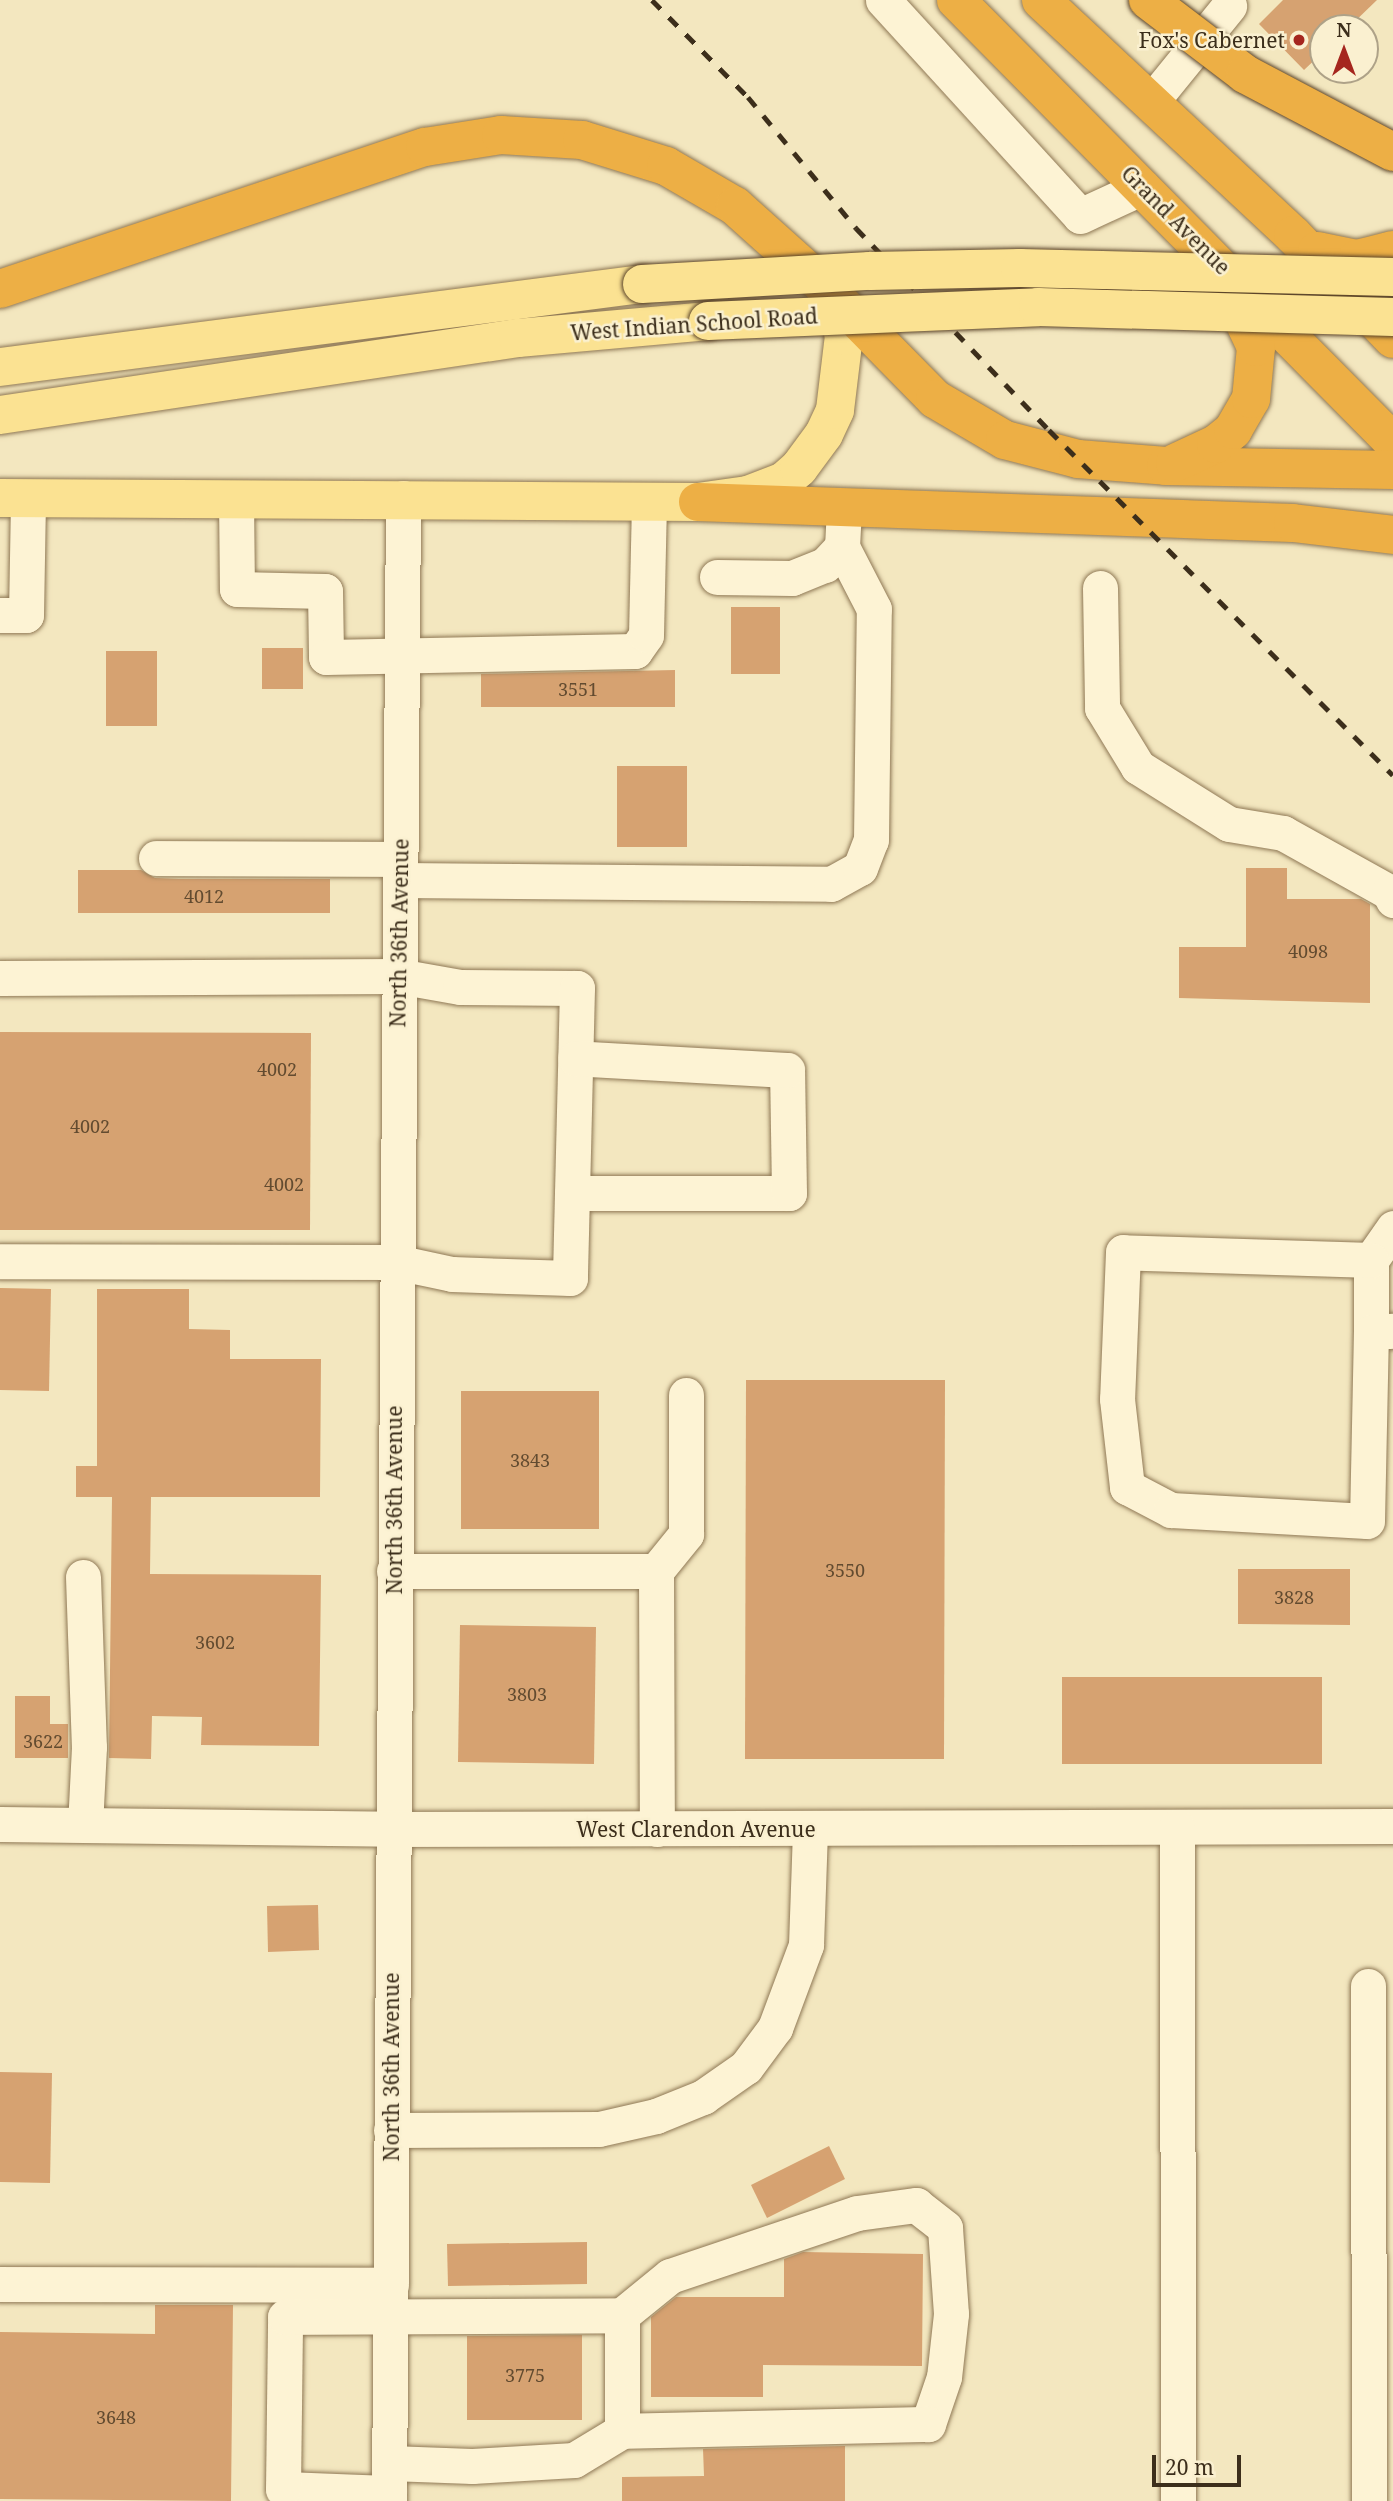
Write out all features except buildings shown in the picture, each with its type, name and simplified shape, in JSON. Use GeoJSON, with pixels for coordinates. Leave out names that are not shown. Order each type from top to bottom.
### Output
{"type":"FeatureCollection","features":[{"type":"Feature","properties":{"kind":"highway","name":"Grand Avenue"},"geometry":{"type":"LineString","coordinates":[[956,0],[1393,442]]}},
{"type":"Feature","properties":{"kind":"highway"},"geometry":{"type":"LineString","coordinates":[[1041,0],[1293,235],[1393,339]]}},
{"type":"Feature","properties":{"kind":"highway"},"geometry":{"type":"LineString","coordinates":[[1148,0],[1245,74],[1393,152]]}},
{"type":"Feature","properties":{"kind":"highway"},"geometry":{"type":"LineString","coordinates":[[0,289],[425,147],[501,135],[582,141],[666,166],[735,206],[823,285],[935,398],[972,424],[1036,451],[1166,466],[1393,470]]}},
{"type":"Feature","properties":{"kind":"highway"},"geometry":{"type":"LineString","coordinates":[[1293,235],[1336,257],[1357,259],[1393,250]]}},
{"type":"Feature","properties":{"kind":"highway"},"geometry":{"type":"LineString","coordinates":[[1166,466],[1199,454],[1233,430],[1251,399],[1256,374],[1251,330],[1204,249]]}},
{"type":"Feature","properties":{"kind":"highway"},"geometry":{"type":"LineString","coordinates":[[698,502],[844,505],[1293,523],[1393,535]]}},
{"type":"Feature","properties":{"kind":"main road","name":"West Indian School Road"},"geometry":{"type":"LineString","coordinates":[[0,366],[642,284],[1020,268],[1393,277]]}},
{"type":"Feature","properties":{"kind":"main road"},"geometry":{"type":"LineString","coordinates":[[14,498],[403,498],[698,502],[748,495],[784,481],[824,434],[841,388],[844,336],[838,312],[823,285]]}},
{"type":"Feature","properties":{"kind":"main road","name":"West Indian School Road"},"geometry":{"type":"LineString","coordinates":[[0,415],[517,338],[708,321],[1038,307],[1393,317]]}},
{"type":"Feature","properties":{"kind":"street"},"geometry":{"type":"LineString","coordinates":[[883,0],[1080,216],[1143,187]]}},
{"type":"Feature","properties":{"kind":"street"},"geometry":{"type":"LineString","coordinates":[[1151,102],[1229,6]]}},
{"type":"Feature","properties":{"kind":"street"},"geometry":{"type":"LineString","coordinates":[[0,615],[26,615],[14,498]]}},
{"type":"Feature","properties":{"kind":"street"},"geometry":{"type":"LineString","coordinates":[[236,498],[237,589],[325,592],[326,657],[635,651],[646,635],[649,501]]}},
{"type":"Feature","properties":{"kind":"street","name":"North 36th Avenue"},"geometry":{"type":"LineString","coordinates":[[389,2486],[403,498]]}},
{"type":"Feature","properties":{"kind":"street"},"geometry":{"type":"LineString","coordinates":[[156,858],[831,884],[860,868],[871,840],[874,609],[842,547],[844,505]]}},
{"type":"Feature","properties":{"kind":"street"},"geometry":{"type":"LineString","coordinates":[[717,577],[792,578],[825,565],[842,547]]}},
{"type":"Feature","properties":{"kind":"street"},"geometry":{"type":"LineString","coordinates":[[1100,588],[1102,708],[1138,767],[1228,824],[1283,833],[1389,892],[1393,900]]}},
{"type":"Feature","properties":{"kind":"street"},"geometry":{"type":"LineString","coordinates":[[0,978],[398,976],[460,987],[577,988],[570,1278],[452,1274],[396,1262],[0,1262]]}},
{"type":"Feature","properties":{"kind":"street"},"geometry":{"type":"LineString","coordinates":[[572,1193],[789,1193],[788,1070],[575,1058]]}},
{"type":"Feature","properties":{"kind":"street"},"geometry":{"type":"LineString","coordinates":[[1371,1260],[1123,1252],[1117,1399],[1127,1487],[1171,1510],[1367,1521],[1382,1331],[1371,1260],[1393,1227]]}},
{"type":"Feature","properties":{"kind":"street"},"geometry":{"type":"LineString","coordinates":[[657,1829],[656,1571],[686,1534],[686,1395]]}},
{"type":"Feature","properties":{"kind":"street"},"geometry":{"type":"LineString","coordinates":[[394,1571],[656,1571]]}},
{"type":"Feature","properties":{"kind":"street"},"geometry":{"type":"LineString","coordinates":[[83,1577],[89,1748],[85,1825]]}},
{"type":"Feature","properties":{"kind":"street","name":"West Clarendon Avenue"},"geometry":{"type":"LineString","coordinates":[[0,1824],[392,1829],[1393,1826]]}},
{"type":"Feature","properties":{"kind":"street"},"geometry":{"type":"LineString","coordinates":[[1177,1827],[1178,2501]]}},
{"type":"Feature","properties":{"kind":"street"},"geometry":{"type":"LineString","coordinates":[[391,2130],[599,2129],[656,2116],[703,2097],[746,2067],[775,2028],[806,1945],[810,1829]]}},
{"type":"Feature","properties":{"kind":"street"},"geometry":{"type":"LineString","coordinates":[[1368,1986],[1369,2501]]}},
{"type":"Feature","properties":{"kind":"street"},"geometry":{"type":"LineString","coordinates":[[0,2284],[390,2302],[622,2315],[670,2276],[857,2213],[916,2205],[944,2228],[951,2314],[944,2376],[928,2424],[622,2431],[574,2460],[472,2466],[389,2486],[283,2489],[285,2317],[390,2302]]}},
{"type":"Feature","properties":{"kind":"street"},"geometry":{"type":"LineString","coordinates":[[622,2315],[622,2431]]}},
{"type":"Feature","properties":{"kind":"railway"},"geometry":{"type":"LineString","coordinates":[[652,0],[748,97],[856,228],[1049,430],[1393,775]]}},
{"type":"Feature","properties":{"kind":"place","name":"Fox's Cabernet"},"geometry":{"type":"Point","coordinates":[1299,40]}}]}
